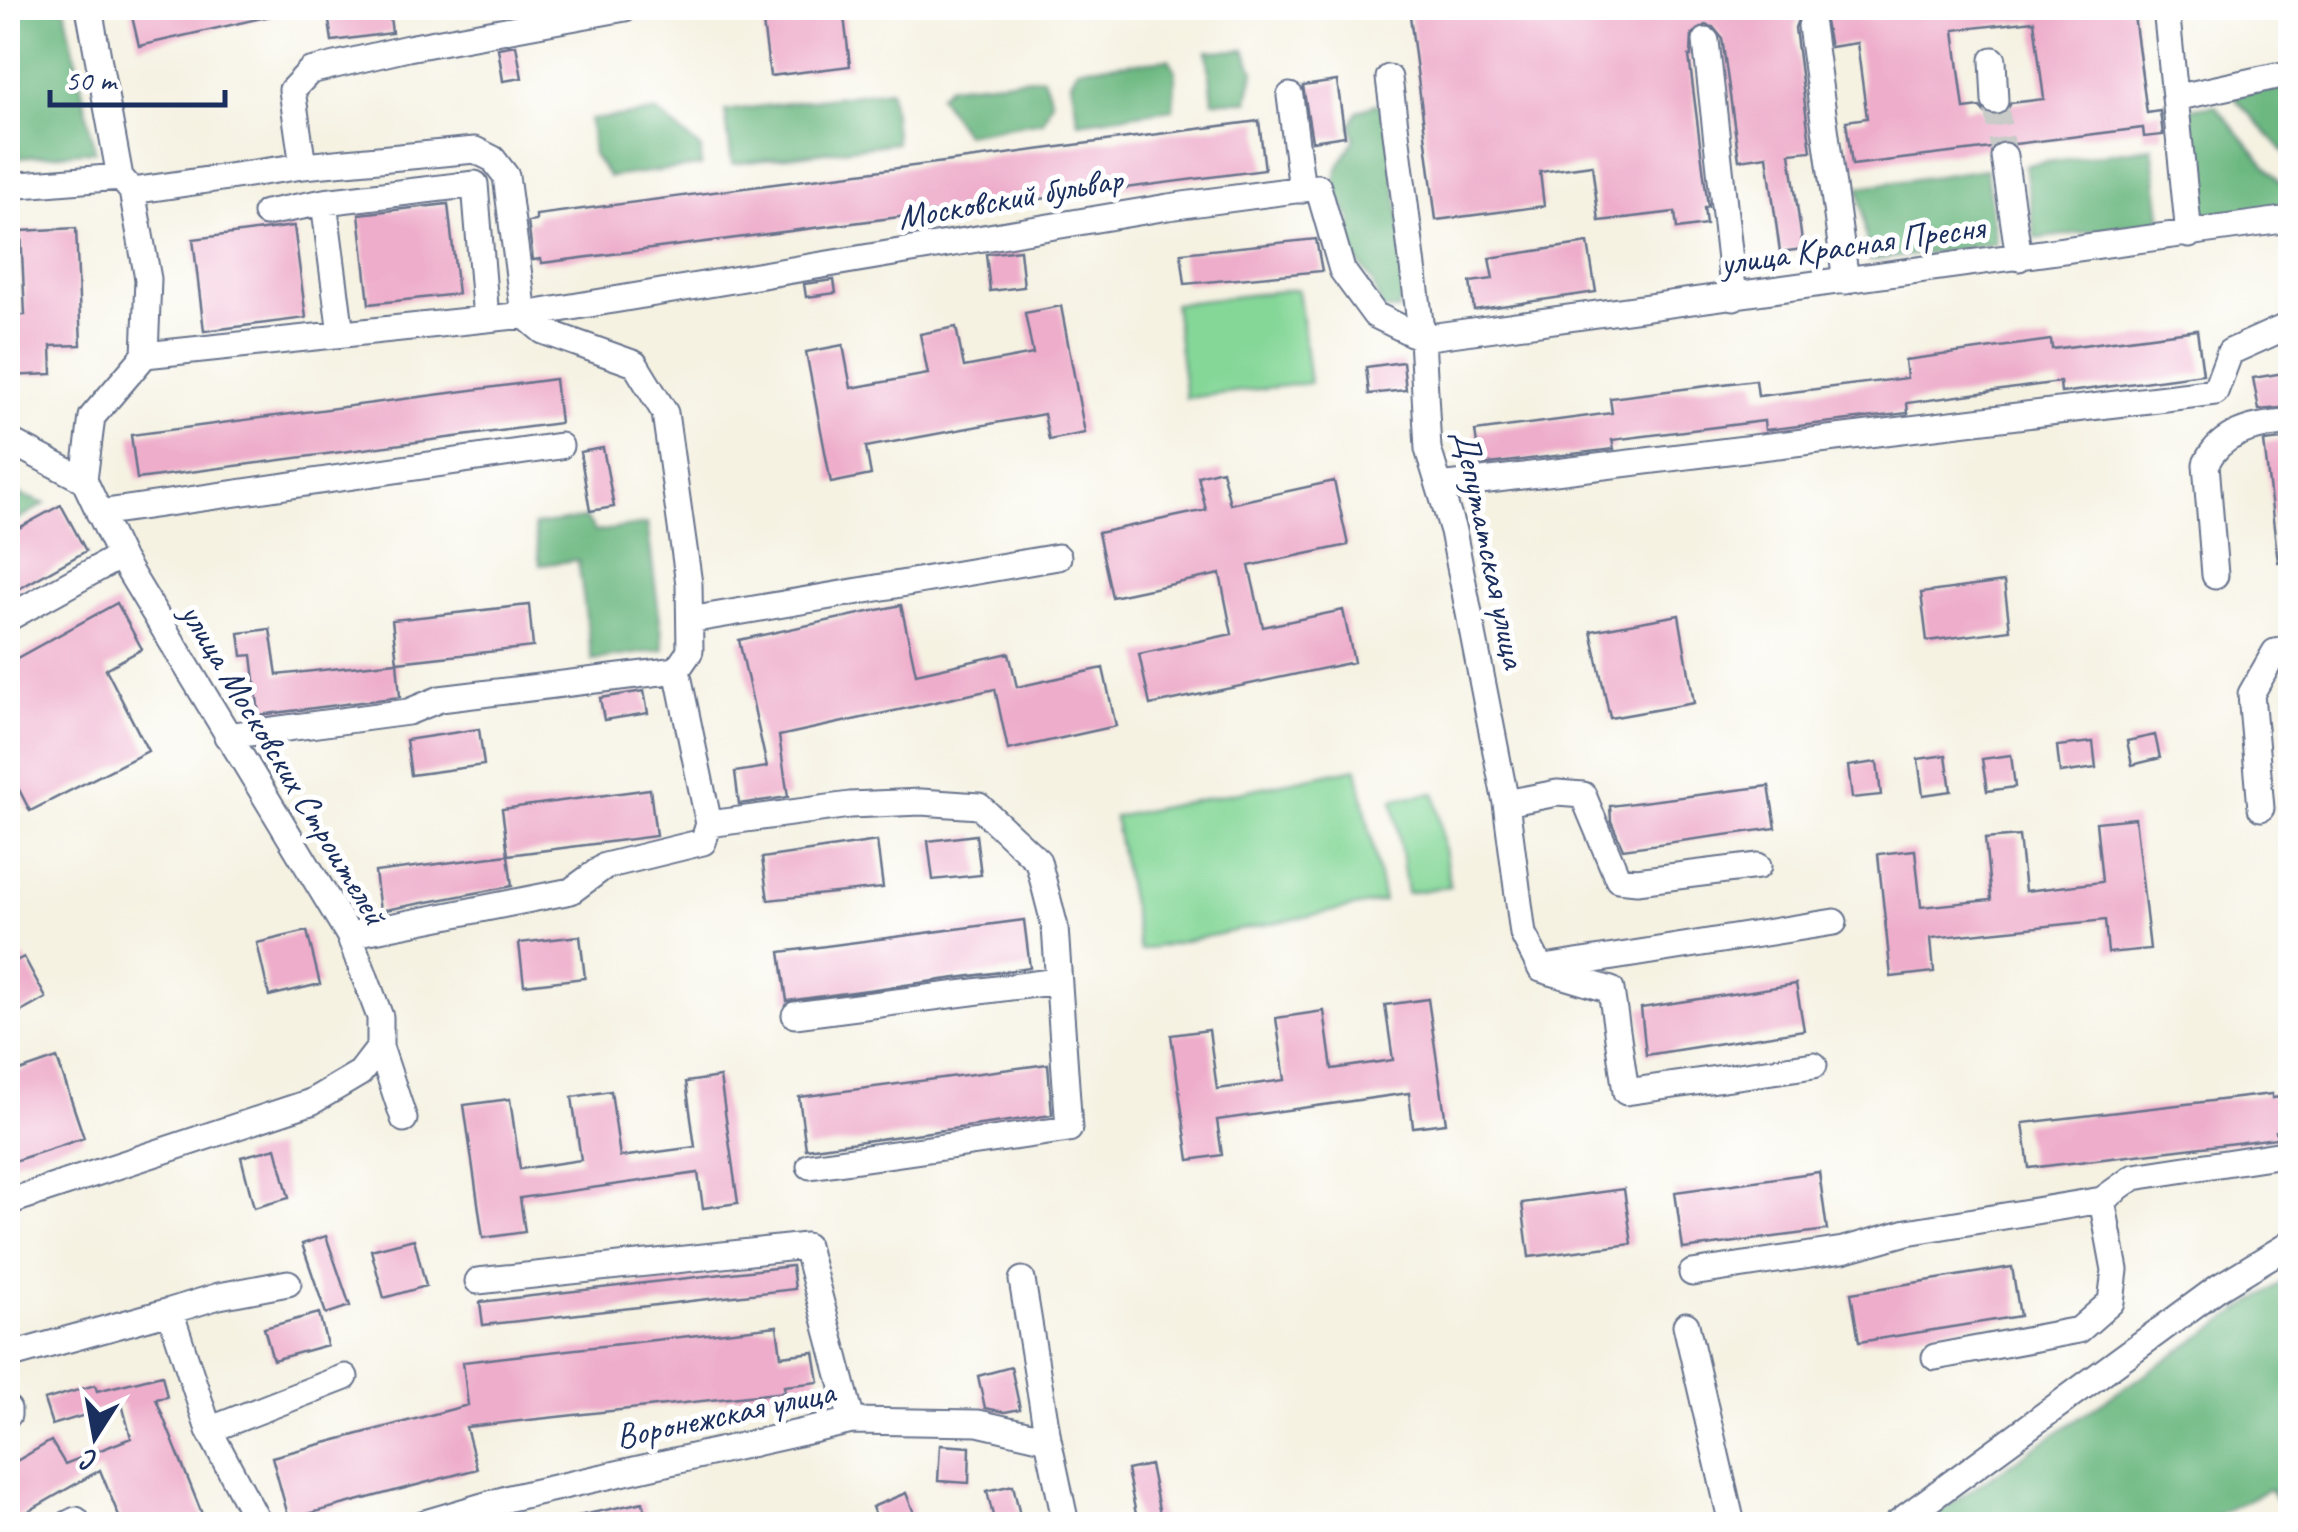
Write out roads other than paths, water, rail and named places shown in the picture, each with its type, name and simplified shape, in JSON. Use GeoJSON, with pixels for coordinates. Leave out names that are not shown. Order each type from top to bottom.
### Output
{"type":"FeatureCollection","features":[{"type":"Feature","properties":{"kind":"street"},"geometry":{"type":"LineString","coordinates":[[8,440],[84,480],[92,416],[145,354],[148,278],[89,8]]}},
{"type":"Feature","properties":{"kind":"street"},"geometry":{"type":"LineString","coordinates":[[303,166],[292,90],[310,71],[408,48],[625,8]]}},
{"type":"Feature","properties":{"kind":"street"},"geometry":{"type":"LineString","coordinates":[[2166,8],[2189,235]]}},
{"type":"Feature","properties":{"kind":"street"},"geometry":{"type":"LineString","coordinates":[[1811,26],[1846,282]]}},
{"type":"Feature","properties":{"kind":"street"},"geometry":{"type":"LineString","coordinates":[[1706,41],[1734,297]]}},
{"type":"Feature","properties":{"kind":"street"},"geometry":{"type":"LineString","coordinates":[[1993,60],[1995,100]]}},
{"type":"Feature","properties":{"kind":"street"},"geometry":{"type":"LineString","coordinates":[[2175,98],[2276,76]]}},
{"type":"Feature","properties":{"kind":"street","name":"Депутатская улица"},"geometry":{"type":"LineString","coordinates":[[1389,78],[1422,338],[1428,450],[1453,532],[1506,802],[1523,934],[1541,969]]}},
{"type":"Feature","properties":{"kind":"street"},"geometry":{"type":"LineString","coordinates":[[1290,96],[1302,190],[1318,188],[1342,270],[1375,315],[1422,338]]}},
{"type":"Feature","properties":{"kind":"street"},"geometry":{"type":"LineString","coordinates":[[8,186],[126,184],[475,150],[493,159],[506,176],[524,315],[543,331],[635,364],[666,413],[689,584],[690,651],[677,670],[709,824],[703,842],[605,866],[571,892],[349,935]]}},
{"type":"Feature","properties":{"kind":"street"},"geometry":{"type":"LineString","coordinates":[[2004,156],[2020,258]]}},
{"type":"Feature","properties":{"kind":"street"},"geometry":{"type":"LineString","coordinates":[[266,213],[476,184],[486,319]]}},
{"type":"Feature","properties":{"kind":"street","name":"Московский бульвар"},"geometry":{"type":"LineString","coordinates":[[145,354],[524,315],[1168,207],[1302,190]]}},
{"type":"Feature","properties":{"kind":"street"},"geometry":{"type":"LineString","coordinates":[[324,202],[341,334]]}},
{"type":"Feature","properties":{"kind":"street","name":"улица Красная Пресня"},"geometry":{"type":"LineString","coordinates":[[1422,338],[2290,219]]}},
{"type":"Feature","properties":{"kind":"street"},"geometry":{"type":"LineString","coordinates":[[1440,486],[2216,392],[2230,352],[2290,326]]}},
{"type":"Feature","properties":{"kind":"street"},"geometry":{"type":"LineString","coordinates":[[2215,575],[2206,464],[2214,448],[2245,430],[2290,423]]}},
{"type":"Feature","properties":{"kind":"street"},"geometry":{"type":"LineString","coordinates":[[99,513],[560,446]]}},
{"type":"Feature","properties":{"kind":"street","name":"улица Московских Строителей"},"geometry":{"type":"LineString","coordinates":[[84,480],[120,556],[349,935],[380,1018],[380,1047],[404,1119]]}},
{"type":"Feature","properties":{"kind":"street"},"geometry":{"type":"LineString","coordinates":[[8,618],[120,556]]}},
{"type":"Feature","properties":{"kind":"street"},"geometry":{"type":"LineString","coordinates":[[690,620],[1058,557]]}},
{"type":"Feature","properties":{"kind":"street"},"geometry":{"type":"LineString","coordinates":[[2261,808],[2250,694],[2276,652],[2290,648]]}},
{"type":"Feature","properties":{"kind":"street"},"geometry":{"type":"LineString","coordinates":[[227,736],[408,712],[440,699],[677,670]]}},
{"type":"Feature","properties":{"kind":"street"},"geometry":{"type":"LineString","coordinates":[[1506,802],[1557,793],[1584,795],[1618,879],[1637,881],[1758,866]]}},
{"type":"Feature","properties":{"kind":"street"},"geometry":{"type":"LineString","coordinates":[[709,824],[850,805],[921,802],[978,806],[1038,861],[1055,928],[1069,1129],[810,1166]]}},
{"type":"Feature","properties":{"kind":"street"},"geometry":{"type":"LineString","coordinates":[[1541,969],[1834,922]]}},
{"type":"Feature","properties":{"kind":"street"},"geometry":{"type":"LineString","coordinates":[[1541,969],[1612,990],[1626,1092],[1814,1066]]}},
{"type":"Feature","properties":{"kind":"street"},"geometry":{"type":"LineString","coordinates":[[795,1015],[1058,981]]}},
{"type":"Feature","properties":{"kind":"street"},"geometry":{"type":"LineString","coordinates":[[8,1202],[311,1102],[360,1073],[380,1047]]}},
{"type":"Feature","properties":{"kind":"street"},"geometry":{"type":"LineString","coordinates":[[1692,1273],[1842,1250],[1907,1232],[2102,1200],[2134,1177],[2290,1154]]}},
{"type":"Feature","properties":{"kind":"street"},"geometry":{"type":"LineString","coordinates":[[1935,1357],[2079,1330],[2111,1302],[2115,1270],[2102,1200]]}},
{"type":"Feature","properties":{"kind":"street"},"geometry":{"type":"LineString","coordinates":[[1896,1524],[2220,1287],[2290,1244]]}},
{"type":"Feature","properties":{"kind":"street"},"geometry":{"type":"LineString","coordinates":[[478,1281],[806,1246],[852,1422]]}},
{"type":"Feature","properties":{"kind":"street"},"geometry":{"type":"LineString","coordinates":[[1022,1280],[1066,1524]]}},
{"type":"Feature","properties":{"kind":"street"},"geometry":{"type":"LineString","coordinates":[[8,1356],[219,1296],[288,1283]]}},
{"type":"Feature","properties":{"kind":"street"},"geometry":{"type":"LineString","coordinates":[[170,1311],[209,1430],[259,1524]]}},
{"type":"Feature","properties":{"kind":"street"},"geometry":{"type":"LineString","coordinates":[[1686,1325],[1732,1524]]}},
{"type":"Feature","properties":{"kind":"street"},"geometry":{"type":"LineString","coordinates":[[209,1430],[345,1378]]}},
{"type":"Feature","properties":{"kind":"street","name":"Воронежская улица"},"geometry":{"type":"LineString","coordinates":[[422,1524],[510,1498],[852,1422],[978,1423],[1048,1439]]}},
{"type":"Feature","properties":{"kind":"street"},"geometry":{"type":"LineString","coordinates":[[510,1498],[516,1524]]}},
{"type":"Feature","properties":{"kind":"tunnel"},"geometry":{"type":"LineString","coordinates":[[1995,101],[2004,156]]}}]}
